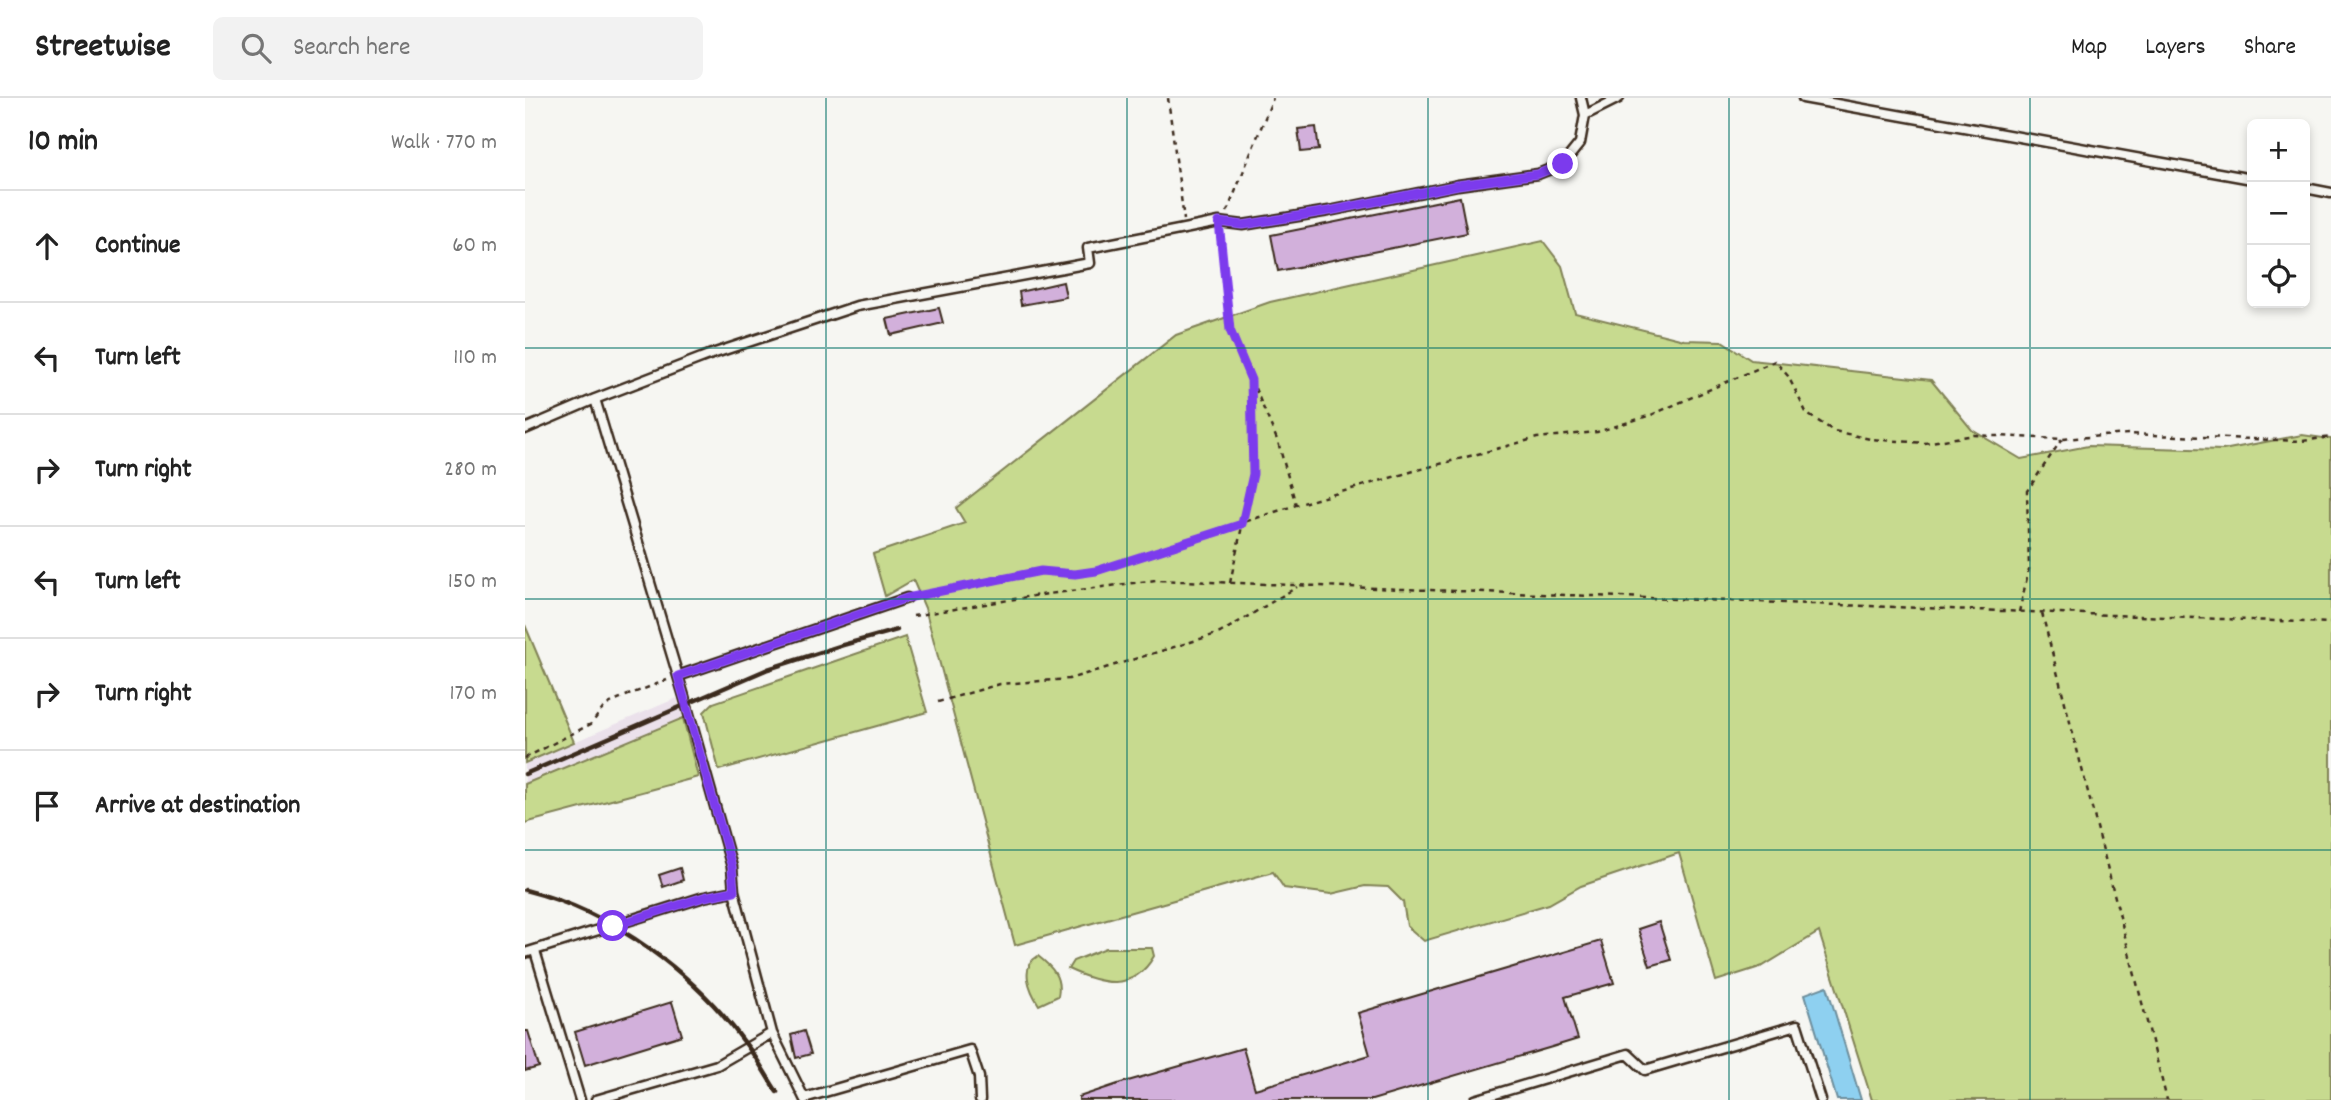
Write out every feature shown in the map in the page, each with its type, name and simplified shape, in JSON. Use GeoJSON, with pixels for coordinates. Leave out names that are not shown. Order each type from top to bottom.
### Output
{"type":"FeatureCollection","features":[{"type":"Feature","properties":{"kind":"lane"},"geometry":{"type":"LineString","coordinates":[[525,429],[709,355],[857,306],[1090,263],[1088,248],[1221,222],[1243,225],[1458,185],[1538,174],[1563,164],[1580,143],[1585,115],[1581,98]]}},
{"type":"Feature","properties":{"kind":"lane"},"geometry":{"type":"LineString","coordinates":[[1585,115],[1619,98]]}},
{"type":"Feature","properties":{"kind":"lane"},"geometry":{"type":"LineString","coordinates":[[1803,98],[2247,177]]}},
{"type":"Feature","properties":{"kind":"lane"},"geometry":{"type":"LineString","coordinates":[[2310,189],[2331,193]]}},
{"type":"Feature","properties":{"kind":"lane"},"geometry":{"type":"LineString","coordinates":[[595,399],[732,867],[734,891],[772,1033],[804,1099],[970,1050],[979,1077],[980,1100]]}},
{"type":"Feature","properties":{"kind":"lane"},"geometry":{"type":"LineString","coordinates":[[678,676],[907,598]]}},
{"type":"Feature","properties":{"kind":"lane"},"geometry":{"type":"LineString","coordinates":[[525,953],[704,897],[734,891]]}},
{"type":"Feature","properties":{"kind":"lane"},"geometry":{"type":"LineString","coordinates":[[535,951],[580,1100]]}},
{"type":"Feature","properties":{"kind":"lane"},"geometry":{"type":"LineString","coordinates":[[1475,1100],[1628,1054],[1645,1070],[1797,1025],[1821,1100]]}},
{"type":"Feature","properties":{"kind":"lane"},"geometry":{"type":"LineString","coordinates":[[596,1100],[717,1065],[772,1033]]}},
{"type":"Feature","properties":{"kind":"path"},"geometry":{"type":"LineString","coordinates":[[1168,98],[1185,229]]}},
{"type":"Feature","properties":{"kind":"path"},"geometry":{"type":"LineString","coordinates":[[1273,98],[1221,222],[1224,283],[1229,322],[1277,442],[1296,505]]}},
{"type":"Feature","properties":{"kind":"path"},"geometry":{"type":"LineString","coordinates":[[907,598],[1041,571],[1075,574],[1096,571],[1296,505],[1537,438],[1597,432],[1651,415],[1775,361],[1788,376],[1807,414],[1834,431],[1870,439],[1925,443],[1974,435],[2062,439],[2128,434],[2302,442],[2331,438]]}},
{"type":"Feature","properties":{"kind":"path"},"geometry":{"type":"LineString","coordinates":[[1230,583],[1253,474],[1251,380]]}},
{"type":"Feature","properties":{"kind":"path"},"geometry":{"type":"LineString","coordinates":[[2019,612],[2029,569],[2027,491],[2062,439]]}},
{"type":"Feature","properties":{"kind":"path"},"geometry":{"type":"LineString","coordinates":[[913,616],[1033,596],[1156,580],[2331,623]]}},
{"type":"Feature","properties":{"kind":"path"},"geometry":{"type":"LineString","coordinates":[[938,702],[1000,684],[1069,679],[1220,633],[1298,587]]}},
{"type":"Feature","properties":{"kind":"path"},"geometry":{"type":"LineString","coordinates":[[2042,613],[2167,1100]]}},
{"type":"Feature","properties":{"kind":"path"},"geometry":{"type":"LineString","coordinates":[[525,758],[591,724],[605,706],[618,699],[678,676]]}},
{"type":"Feature","properties":{"kind":"shaded area"},"geometry":{"type":"Polygon","coordinates":[[[677,698],[683,718],[525,784],[525,763],[677,698]]]}},
{"type":"Feature","properties":{"kind":"green space"},"geometry":{"type":"Polygon","coordinates":[[[1543,241],[1562,266],[1575,313],[1684,340],[1722,341],[1751,360],[1931,380],[1972,430],[2021,459],[2088,446],[2223,450],[2302,435],[2331,439],[2331,1100],[1872,1100],[1819,932],[1763,966],[1716,981],[1679,853],[1581,886],[1549,904],[1424,941],[1407,926],[1403,902],[1388,887],[1365,886],[1331,894],[1284,888],[1273,872],[1015,945],[925,608],[913,580],[885,596],[873,554],[965,523],[956,508],[1176,335],[1270,302],[1543,241]]]}},
{"type":"Feature","properties":{"kind":"green space"},"geometry":{"type":"Polygon","coordinates":[[[525,625],[574,742],[525,763],[525,625]]]}},
{"type":"Feature","properties":{"kind":"green space"},"geometry":{"type":"Polygon","coordinates":[[[905,637],[927,712],[719,770],[704,712],[713,703],[905,637]]]}},
{"type":"Feature","properties":{"kind":"green space"},"geometry":{"type":"Polygon","coordinates":[[[683,718],[698,777],[525,823],[525,784],[683,718]]]}},
{"type":"Feature","properties":{"kind":"green space"},"geometry":{"type":"Polygon","coordinates":[[[1106,948],[1152,948],[1154,956],[1136,976],[1115,982],[1092,978],[1068,969],[1073,961],[1106,948]]]}},
{"type":"Feature","properties":{"kind":"green space"},"geometry":{"type":"Polygon","coordinates":[[[1038,956],[1055,973],[1059,983],[1058,996],[1039,1005],[1028,979],[1029,966],[1038,956]]]}},
{"type":"Feature","properties":{"kind":"water"},"geometry":{"type":"Polygon","coordinates":[[[1827,986],[1861,1100],[1837,1100],[1805,994],[1827,986]]]}},
{"type":"Feature","properties":{"kind":"building"},"geometry":{"type":"Polygon","coordinates":[[[1316,127],[1319,150],[1301,152],[1298,129],[1316,127]]]}},
{"type":"Feature","properties":{"kind":"building"},"geometry":{"type":"Polygon","coordinates":[[[1460,197],[1467,233],[1278,271],[1271,235],[1460,197]]]}},
{"type":"Feature","properties":{"kind":"building"},"geometry":{"type":"Polygon","coordinates":[[[1063,282],[1066,297],[1021,305],[1019,292],[1063,282]]]}},
{"type":"Feature","properties":{"kind":"building"},"geometry":{"type":"Polygon","coordinates":[[[939,308],[943,323],[891,335],[887,319],[939,308]]]}},
{"type":"Feature","properties":{"kind":"building"},"geometry":{"type":"Polygon","coordinates":[[[680,868],[683,880],[663,887],[659,875],[680,868]]]}},
{"type":"Feature","properties":{"kind":"building"},"geometry":{"type":"Polygon","coordinates":[[[1659,922],[1671,960],[1650,966],[1638,929],[1659,922]]]}},
{"type":"Feature","properties":{"kind":"building"},"geometry":{"type":"Polygon","coordinates":[[[1601,941],[1614,983],[1565,997],[1578,1039],[1552,1047],[1372,1100],[1079,1100],[1079,1097],[1121,1083],[1243,1048],[1255,1089],[1370,1055],[1358,1013],[1601,941]]]}},
{"type":"Feature","properties":{"kind":"building"},"geometry":{"type":"Polygon","coordinates":[[[672,1002],[682,1035],[585,1065],[575,1032],[672,1002]]]}},
{"type":"Feature","properties":{"kind":"building"},"geometry":{"type":"Polygon","coordinates":[[[525,1031],[528,1031],[539,1067],[525,1071],[525,1031]]]}},
{"type":"Feature","properties":{"kind":"building"},"geometry":{"type":"Polygon","coordinates":[[[804,1031],[811,1054],[796,1058],[791,1035],[804,1031]]]}},
{"type":"Feature","properties":{"kind":"railway"},"geometry":{"type":"LineString","coordinates":[[525,774],[768,669],[897,630]]}},
{"type":"Feature","properties":{"kind":"railway"},"geometry":{"type":"LineString","coordinates":[[525,890],[558,900],[621,930],[678,971],[727,1020],[752,1052],[777,1092]]}},
{"type":"Feature","properties":{"kind":"route"},"geometry":{"type":"LineString","coordinates":[[613,926],[704,897],[734,891],[732,867],[678,676],[907,598],[1041,571],[1075,574],[1096,571],[1242,524],[1253,474],[1251,380],[1230,330],[1219,222],[1243,225],[1329,211],[1458,185],[1538,174],[1563,164]]}}]}
